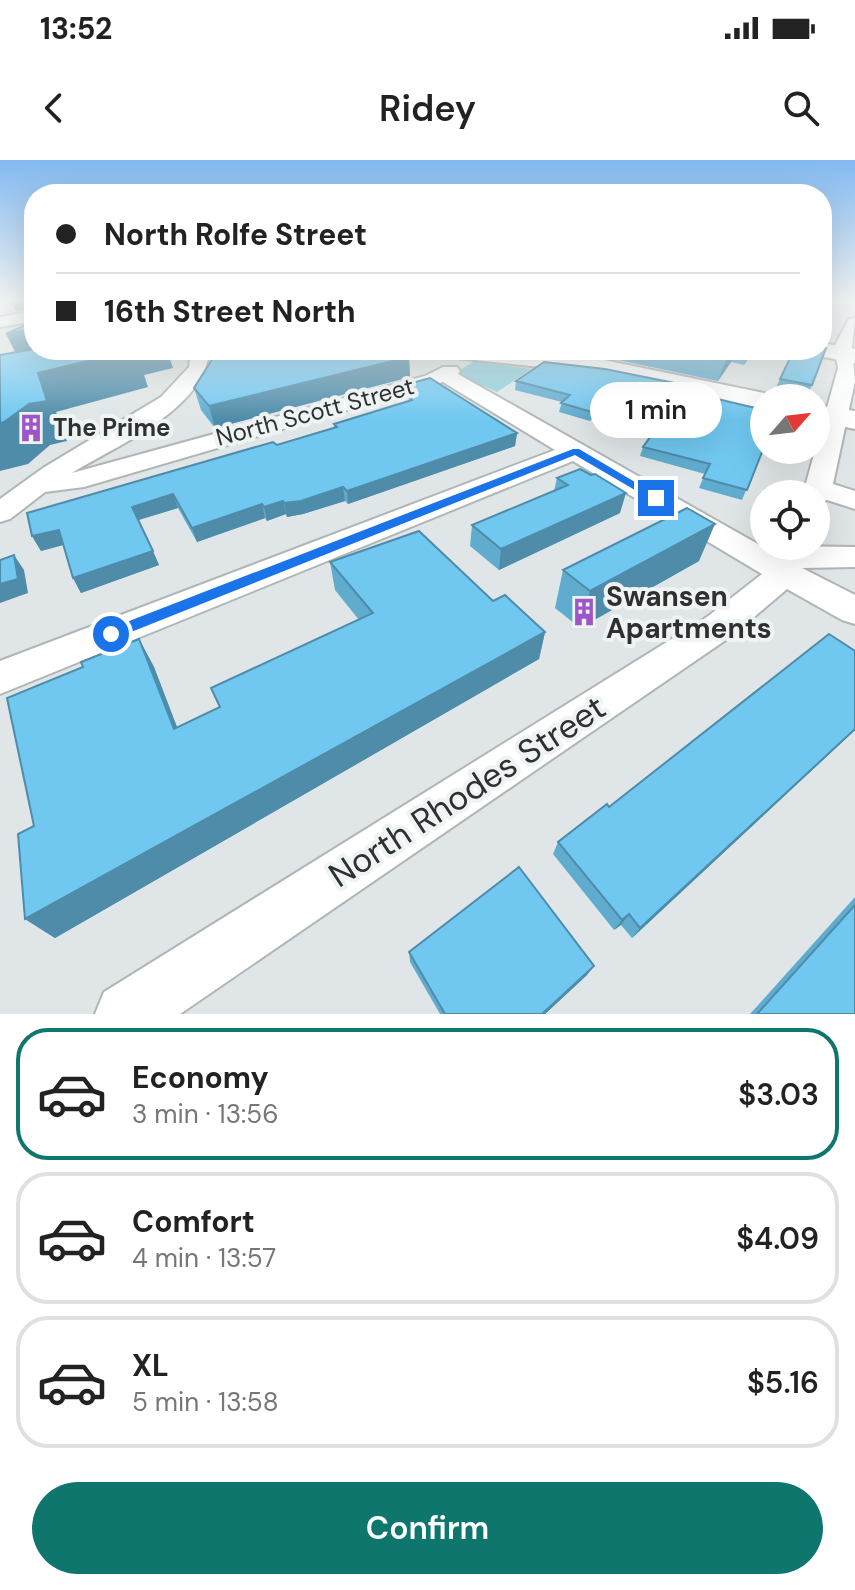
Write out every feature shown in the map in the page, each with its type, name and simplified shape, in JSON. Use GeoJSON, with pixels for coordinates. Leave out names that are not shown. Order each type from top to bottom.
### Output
{"type":"FeatureCollection","features":[{"type":"Feature","properties":{"kind":"main road"},"geometry":{"type":"LineString","coordinates":[[470,360],[604,367],[750,398]]}},
{"type":"Feature","properties":{"kind":"street"},"geometry":{"type":"LineString","coordinates":[[820,480],[851,355]]}},
{"type":"Feature","properties":{"kind":"street"},"geometry":{"type":"LineString","coordinates":[[0,513],[185,388],[200,360]]}},
{"type":"Feature","properties":{"kind":"street","name":"North Scott Street"},"geometry":{"type":"LineString","coordinates":[[39,484],[74,481],[102,473],[448,360]]}},
{"type":"Feature","properties":{"kind":"street"},"geometry":{"type":"LineString","coordinates":[[452,360],[576,451],[750,536]]}},
{"type":"Feature","properties":{"kind":"street"},"geometry":{"type":"LineString","coordinates":[[128,428],[158,456]]}},
{"type":"Feature","properties":{"kind":"street"},"geometry":{"type":"LineString","coordinates":[[0,678],[576,451]]}},
{"type":"Feature","properties":{"kind":"street"},"geometry":{"type":"LineString","coordinates":[[830,495],[855,500]]}},
{"type":"Feature","properties":{"kind":"street"},"geometry":{"type":"LineString","coordinates":[[830,559],[855,557]]}},
{"type":"Feature","properties":{"kind":"street","name":"North Rhodes Street"},"geometry":{"type":"LineString","coordinates":[[126,1014],[720,626],[759,598],[792,560]]}},
{"type":"Feature","properties":{"kind":"street"},"geometry":{"type":"LineString","coordinates":[[796,560],[855,611]]}},
{"type":"Feature","properties":{"kind":"shaded area"},"geometry":{"type":"Polygon","coordinates":[[[476,360],[531,369],[497,392],[462,376],[460,370],[476,360]]]}},
{"type":"Feature","properties":{"kind":"building"},"geometry":{"type":"Polygon","coordinates":[[[24,351],[24,360],[92,360],[38,373],[47,401],[29,404],[0,423],[0,355],[24,351]]]}},
{"type":"Feature","properties":{"kind":"building"},"geometry":{"type":"Polygon","coordinates":[[[212,360],[397,360],[209,406],[194,388],[212,360]]]}},
{"type":"Feature","properties":{"kind":"building"},"geometry":{"type":"Polygon","coordinates":[[[789,360],[821,360],[812,384],[780,379],[789,360]]]}},
{"type":"Feature","properties":{"kind":"building"},"geometry":{"type":"Polygon","coordinates":[[[544,362],[605,369],[709,390],[705,396],[750,407],[750,464],[757,464],[747,490],[703,478],[710,464],[643,447],[658,426],[561,403],[570,395],[516,381],[544,362]]]}},
{"type":"Feature","properties":{"kind":"building"},"geometry":{"type":"Polygon","coordinates":[[[430,378],[517,433],[347,491],[343,487],[301,501],[283,501],[264,507],[262,504],[192,528],[173,494],[132,507],[153,551],[73,578],[59,530],[32,536],[27,513],[273,442],[277,445],[337,427],[334,424],[412,400],[408,384],[430,378]]]}},
{"type":"Feature","properties":{"kind":"building"},"geometry":{"type":"Polygon","coordinates":[[[580,469],[595,474],[626,493],[501,549],[472,525],[568,485],[557,478],[580,469]]]}},
{"type":"Feature","properties":{"kind":"building"},"geometry":{"type":"Polygon","coordinates":[[[687,508],[715,524],[590,591],[563,570],[687,508]]]}},
{"type":"Feature","properties":{"kind":"building"},"geometry":{"type":"Polygon","coordinates":[[[419,531],[493,601],[505,595],[545,632],[25,919],[18,834],[34,826],[7,698],[83,667],[81,662],[139,639],[174,729],[220,707],[211,688],[373,613],[330,562],[419,531]]]}},
{"type":"Feature","properties":{"kind":"building"},"geometry":{"type":"Polygon","coordinates":[[[14,555],[18,579],[0,584],[0,560],[14,555]]]}},
{"type":"Feature","properties":{"kind":"building"},"geometry":{"type":"Polygon","coordinates":[[[829,634],[855,651],[855,729],[640,928],[629,914],[622,920],[558,842],[607,804],[609,807],[829,634]]]}},
{"type":"Feature","properties":{"kind":"building"},"geometry":{"type":"Polygon","coordinates":[[[519,867],[594,966],[542,1014],[445,1014],[409,952],[519,867]]]}},
{"type":"Feature","properties":{"kind":"building"},"geometry":{"type":"Polygon","coordinates":[[[855,905],[855,1014],[757,1014],[855,905]]]}},
{"type":"Feature","properties":{"kind":"place","name":"The Prime"},"geometry":{"type":"Point","coordinates":[31,428]}},
{"type":"Feature","properties":{"kind":"place","name":"Swansen Apartments"},"geometry":{"type":"Point","coordinates":[584,612]}},
{"type":"Feature","properties":{"kind":"route"},"geometry":{"type":"LineString","coordinates":[[111,634],[576,451],[656,498]]}}]}
